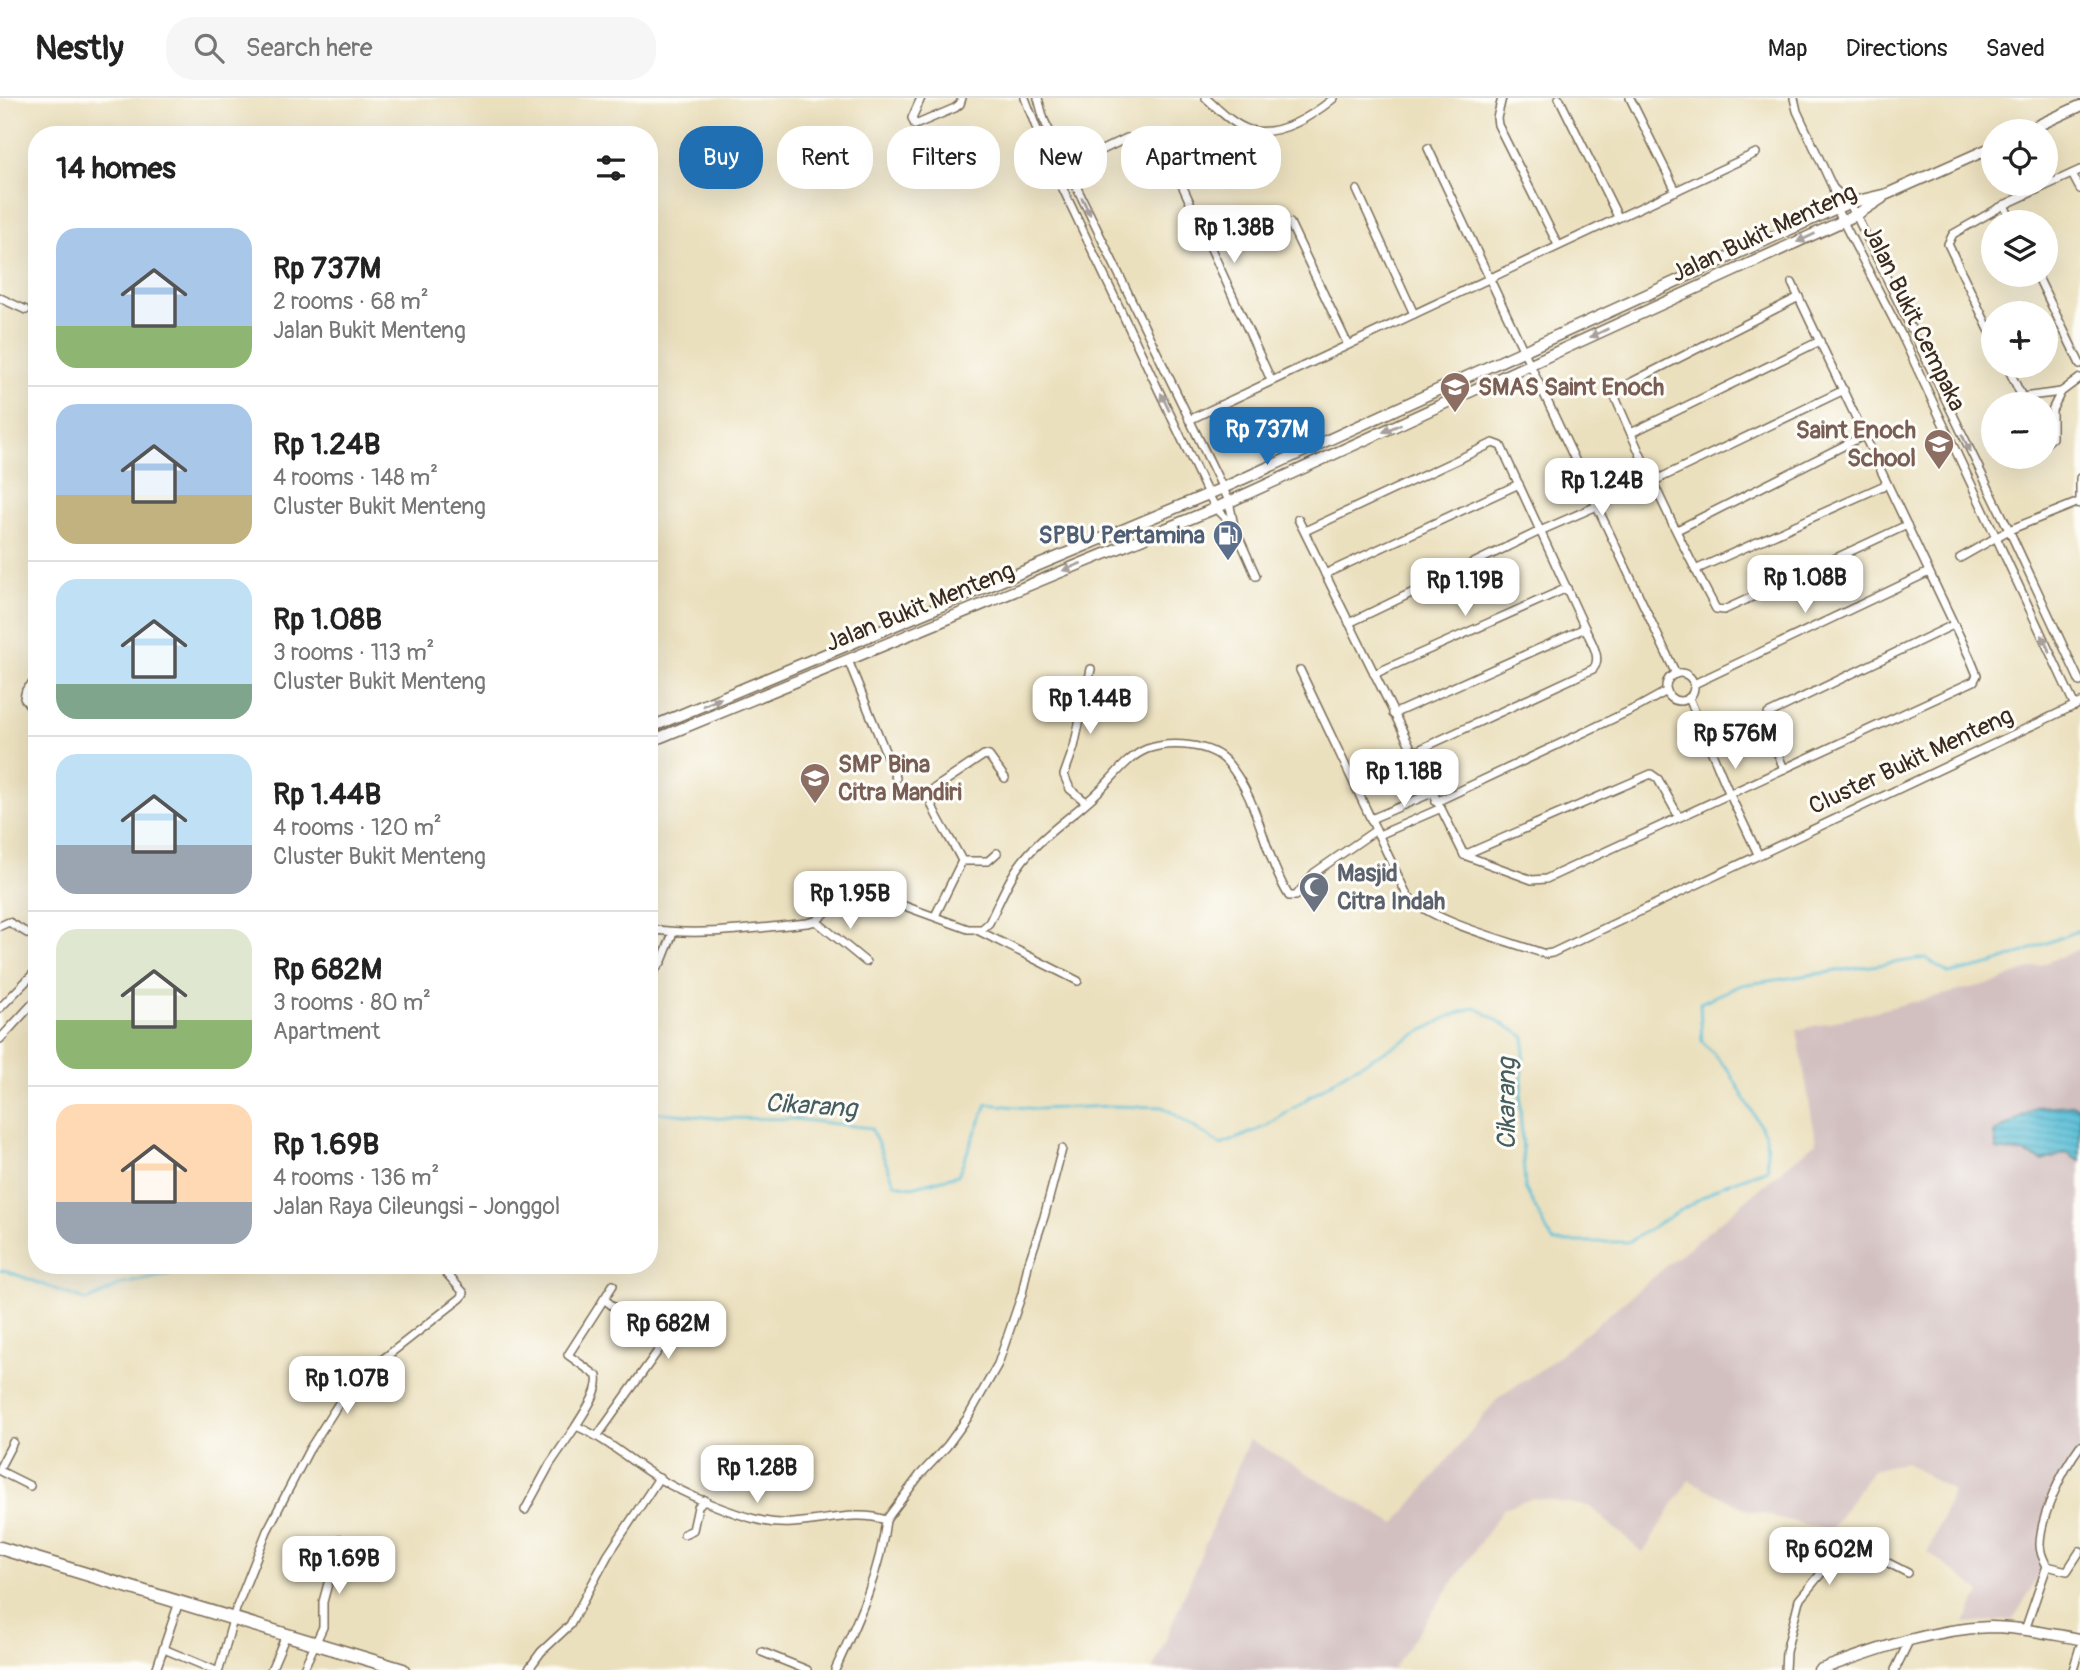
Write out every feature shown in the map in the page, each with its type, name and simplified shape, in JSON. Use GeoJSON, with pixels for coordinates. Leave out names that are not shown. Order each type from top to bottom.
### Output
{"type":"FeatureCollection","features":[{"type":"Feature","properties":{"kind":"main road"},"geometry":{"type":"LineString","coordinates":[[0,1548],[403,1670]]}},
{"type":"Feature","properties":{"kind":"street"},"geometry":{"type":"LineString","coordinates":[[921,98],[912,118],[915,125],[956,108],[962,98]]}},
{"type":"Feature","properties":{"kind":"street"},"geometry":{"type":"LineString","coordinates":[[1025,98],[1045,151],[1208,494],[1216,508],[1234,526]]}},
{"type":"Feature","properties":{"kind":"street"},"geometry":{"type":"LineString","coordinates":[[1038,98],[1047,126]]}},
{"type":"Feature","properties":{"kind":"street"},"geometry":{"type":"LineString","coordinates":[[1206,98],[1249,130],[1269,131],[1301,120],[1334,98]]}},
{"type":"Feature","properties":{"kind":"street"},"geometry":{"type":"LineString","coordinates":[[1502,98],[1498,125],[1558,245]]}},
{"type":"Feature","properties":{"kind":"street"},"geometry":{"type":"LineString","coordinates":[[1559,98],[1618,217]]}},
{"type":"Feature","properties":{"kind":"street"},"geometry":{"type":"LineString","coordinates":[[1630,98],[1676,191]]}},
{"type":"Feature","properties":{"kind":"street","name":"Jalan Bukit Cempaka"},"geometry":{"type":"LineString","coordinates":[[1794,98],[1797,111],[1833,188],[1836,208],[1902,336],[1995,538],[2078,705]]}},
{"type":"Feature","properties":{"kind":"street"},"geometry":{"type":"LineString","coordinates":[[2052,119],[2080,106]]}},
{"type":"Feature","properties":{"kind":"street"},"geometry":{"type":"LineString","coordinates":[[1428,148],[1676,674]]}},
{"type":"Feature","properties":{"kind":"street","name":"Jalan Bukit Cempaka"},"geometry":{"type":"LineString","coordinates":[[1887,194],[1981,152]]}},
{"type":"Feature","properties":{"kind":"street"},"geometry":{"type":"LineString","coordinates":[[1189,420],[1756,153]]}},
{"type":"Feature","properties":{"kind":"street"},"geometry":{"type":"LineString","coordinates":[[1981,313],[1948,244],[1953,234],[2004,205],[2076,172],[2080,189]]}},
{"type":"Feature","properties":{"kind":"street"},"geometry":{"type":"LineString","coordinates":[[1833,188],[1849,203],[1856,215],[2080,682]]}},
{"type":"Feature","properties":{"kind":"street"},"geometry":{"type":"LineString","coordinates":[[1078,189],[1229,501],[1234,526],[1256,576]]}},
{"type":"Feature","properties":{"kind":"street"},"geometry":{"type":"LineString","coordinates":[[1184,189],[1271,380]]}},
{"type":"Feature","properties":{"kind":"street"},"geometry":{"type":"LineString","coordinates":[[1357,190],[1415,314]]}},
{"type":"Feature","properties":{"kind":"street","name":"Jalan Bukit Menteng"},"geometry":{"type":"LineString","coordinates":[[658,724],[1223,488],[1836,208],[1887,194]]}},
{"type":"Feature","properties":{"kind":"street","name":"Jalan Bukit Menteng"},"geometry":{"type":"LineString","coordinates":[[658,738],[1216,508],[1856,215],[1887,194]]}},
{"type":"Feature","properties":{"kind":"street"},"geometry":{"type":"LineString","coordinates":[[2004,205],[2006,210]]}},
{"type":"Feature","properties":{"kind":"street"},"geometry":{"type":"LineString","coordinates":[[1290,223],[1348,345]]}},
{"type":"Feature","properties":{"kind":"street","name":"Cluster Bukit Menteng"},"geometry":{"type":"LineString","coordinates":[[1464,855],[1532,880],[1539,880],[1730,795],[1977,679],[1970,658],[1792,284]]}},
{"type":"Feature","properties":{"kind":"street"},"geometry":{"type":"LineString","coordinates":[[2043,287],[2080,364]]}},
{"type":"Feature","properties":{"kind":"street"},"geometry":{"type":"LineString","coordinates":[[1798,297],[1618,389],[1615,397],[1695,570],[1716,609],[1724,610],[1907,525]]}},
{"type":"Feature","properties":{"kind":"street"},"geometry":{"type":"LineString","coordinates":[[0,298],[26,310]]}},
{"type":"Feature","properties":{"kind":"street"},"geometry":{"type":"LineString","coordinates":[[1902,336],[1912,330]]}},
{"type":"Feature","properties":{"kind":"street"},"geometry":{"type":"LineString","coordinates":[[1631,433],[1820,341]]}},
{"type":"Feature","properties":{"kind":"street"},"geometry":{"type":"LineString","coordinates":[[2058,393],[2080,377]]}},
{"type":"Feature","properties":{"kind":"street"},"geometry":{"type":"LineString","coordinates":[[1349,623],[1540,530],[1654,481],[1844,390]]}},
{"type":"Feature","properties":{"kind":"street"},"geometry":{"type":"LineString","coordinates":[[2058,398],[2061,392]]}},
{"type":"Feature","properties":{"kind":"street"},"geometry":{"type":"LineString","coordinates":[[1942,423],[1953,418]]}},
{"type":"Feature","properties":{"kind":"street"},"geometry":{"type":"LineString","coordinates":[[1677,530],[1865,435]]}},
{"type":"Feature","properties":{"kind":"street"},"geometry":{"type":"LineString","coordinates":[[1304,531],[1493,443],[1501,446],[1586,628],[1597,664],[1592,670],[1412,752]]}},
{"type":"Feature","properties":{"kind":"street"},"geometry":{"type":"LineString","coordinates":[[1960,558],[2009,530],[2079,503],[2080,478]]}},
{"type":"Feature","properties":{"kind":"street"},"geometry":{"type":"LineString","coordinates":[[1325,574],[1519,484]]}},
{"type":"Feature","properties":{"kind":"street"},"geometry":{"type":"LineString","coordinates":[[1695,570],[1887,484]]}},
{"type":"Feature","properties":{"kind":"street"},"geometry":{"type":"LineString","coordinates":[[1298,519],[1464,855],[1648,774],[1656,776],[1679,817]]}},
{"type":"Feature","properties":{"kind":"street"},"geometry":{"type":"LineString","coordinates":[[1694,684],[1929,572]]}},
{"type":"Feature","properties":{"kind":"street"},"geometry":{"type":"LineString","coordinates":[[1374,674],[1567,587]]}},
{"type":"Feature","properties":{"kind":"street"},"geometry":{"type":"LineString","coordinates":[[1784,769],[1766,726],[1768,714],[1953,625]]}},
{"type":"Feature","properties":{"kind":"street"},"geometry":{"type":"LineString","coordinates":[[1393,714],[1586,628]]}},
{"type":"Feature","properties":{"kind":"street"},"geometry":{"type":"LineString","coordinates":[[848,660],[896,778]]}},
{"type":"Feature","properties":{"kind":"street"},"geometry":{"type":"LineString","coordinates":[[1086,802],[1070,789],[1064,775],[1091,669]]}},
{"type":"Feature","properties":{"kind":"street","name":"Cluster Bukit Menteng"},"geometry":{"type":"LineString","coordinates":[[1300,670],[1412,902],[1441,918],[1545,954],[2078,705]]}},
{"type":"Feature","properties":{"kind":"street"},"geometry":{"type":"LineString","coordinates":[[1676,674],[1688,675],[1694,684],[1693,694],[1684,701],[1673,699],[1667,691],[1668,680],[1676,674]]}},
{"type":"Feature","properties":{"kind":"street"},"geometry":{"type":"LineString","coordinates":[[28,688],[24,698],[28,703]]}},
{"type":"Feature","properties":{"kind":"street"},"geometry":{"type":"LineString","coordinates":[[976,930],[989,923],[1018,867],[1051,830],[1086,802],[1123,765],[1146,749],[1167,745],[1214,750],[1227,761],[1246,790],[1287,894],[1293,897],[1314,873],[1378,832],[1438,806],[1667,691]]}},
{"type":"Feature","properties":{"kind":"street"},"geometry":{"type":"LineString","coordinates":[[1689,698],[1758,854]]}},
{"type":"Feature","properties":{"kind":"street"},"geometry":{"type":"LineString","coordinates":[[935,916],[962,861],[954,842],[933,809],[929,792],[984,755],[989,756],[1005,778]]}},
{"type":"Feature","properties":{"kind":"street"},"geometry":{"type":"LineString","coordinates":[[1371,819],[1432,793]]}},
{"type":"Feature","properties":{"kind":"street"},"geometry":{"type":"LineString","coordinates":[[962,861],[988,861],[997,853]]}},
{"type":"Feature","properties":{"kind":"street"},"geometry":{"type":"LineString","coordinates":[[658,930],[673,933],[747,929],[816,921],[839,901],[846,899],[899,904],[976,930],[1077,981]]}},
{"type":"Feature","properties":{"kind":"street"},"geometry":{"type":"LineString","coordinates":[[816,921],[866,962]]}},
{"type":"Feature","properties":{"kind":"street"},"geometry":{"type":"LineString","coordinates":[[0,926],[9,922],[28,934]]}},
{"type":"Feature","properties":{"kind":"street"},"geometry":{"type":"LineString","coordinates":[[658,966],[673,933]]}},
{"type":"Feature","properties":{"kind":"street"},"geometry":{"type":"LineString","coordinates":[[0,1008],[28,979]]}},
{"type":"Feature","properties":{"kind":"street"},"geometry":{"type":"LineString","coordinates":[[0,1039],[28,1009]]}},
{"type":"Feature","properties":{"kind":"street"},"geometry":{"type":"LineString","coordinates":[[835,1670],[861,1614],[883,1545],[886,1520],[968,1417],[998,1363],[1022,1294],[1062,1149]]}},
{"type":"Feature","properties":{"kind":"street"},"geometry":{"type":"LineString","coordinates":[[219,1670],[234,1618],[267,1531],[309,1450],[355,1381],[461,1298],[464,1293],[447,1274]]}},
{"type":"Feature","properties":{"kind":"street"},"geometry":{"type":"LineString","coordinates":[[525,1510],[597,1388],[597,1376],[568,1354],[612,1284]]}},
{"type":"Feature","properties":{"kind":"street"},"geometry":{"type":"LineString","coordinates":[[598,1435],[660,1348],[659,1343],[604,1299]]}},
{"type":"Feature","properties":{"kind":"street"},"geometry":{"type":"LineString","coordinates":[[576,1426],[598,1435],[659,1478],[705,1500],[763,1521],[811,1522],[865,1515],[886,1520]]}},
{"type":"Feature","properties":{"kind":"street"},"geometry":{"type":"LineString","coordinates":[[13,1442],[0,1469],[30,1486]]}},
{"type":"Feature","properties":{"kind":"street"},"geometry":{"type":"LineString","coordinates":[[2025,1630],[2047,1566],[2039,1546],[2045,1516],[2080,1446]]}},
{"type":"Feature","properties":{"kind":"street"},"geometry":{"type":"LineString","coordinates":[[528,1670],[541,1652],[570,1625],[608,1555],[659,1478]]}},
{"type":"Feature","properties":{"kind":"street"},"geometry":{"type":"LineString","coordinates":[[684,1534],[694,1530],[698,1507],[705,1500]]}},
{"type":"Feature","properties":{"kind":"street"},"geometry":{"type":"LineString","coordinates":[[303,1670],[324,1623],[323,1602],[340,1539]]}},
{"type":"Feature","properties":{"kind":"street"},"geometry":{"type":"LineString","coordinates":[[1785,1670],[1786,1652],[1799,1600],[1847,1542],[1908,1573]]}},
{"type":"Feature","properties":{"kind":"street"},"geometry":{"type":"LineString","coordinates":[[2047,1566],[2067,1571],[2080,1551]]}},
{"type":"Feature","properties":{"kind":"street"},"geometry":{"type":"LineString","coordinates":[[156,1670],[179,1602]]}},
{"type":"Feature","properties":{"kind":"street"},"geometry":{"type":"LineString","coordinates":[[1819,1670],[1910,1638],[1972,1629],[1992,1627],[2025,1630],[2080,1639]]}},
{"type":"Feature","properties":{"kind":"street"},"geometry":{"type":"LineString","coordinates":[[271,1670],[286,1635]]}},
{"type":"Feature","properties":{"kind":"street"},"geometry":{"type":"LineString","coordinates":[[1895,1670],[1910,1638]]}},
{"type":"Feature","properties":{"kind":"street"},"geometry":{"type":"LineString","coordinates":[[2073,1670],[2080,1647]]}},
{"type":"Feature","properties":{"kind":"street"},"geometry":{"type":"LineString","coordinates":[[164,1649],[214,1670]]}},
{"type":"Feature","properties":{"kind":"street"},"geometry":{"type":"LineString","coordinates":[[762,1652],[807,1670]]}},
{"type":"Feature","properties":{"kind":"shaded area"},"geometry":{"type":"Polygon","coordinates":[[[2080,949],[2080,1449],[2064,1476],[2042,1527],[2039,1546],[2042,1570],[2013,1620],[1964,1623],[1981,1592],[1928,1552],[1953,1491],[1904,1462],[1872,1470],[1830,1531],[1748,1510],[1689,1480],[1643,1553],[1589,1506],[1534,1498],[1504,1508],[1392,1670],[1153,1670],[1249,1439],[1395,1524],[1499,1397],[1545,1367],[1816,1142],[1797,1030],[2000,981],[2080,949]]]}},
{"type":"Feature","properties":{"kind":"water"},"geometry":{"type":"Polygon","coordinates":[[[2073,1105],[2080,1108],[2080,1161],[2066,1153],[2043,1161],[2024,1153],[1997,1150],[1994,1133],[2038,1107],[2073,1105]]]}},
{"type":"Feature","properties":{"kind":"waterway","name":"Cikarang"},"geometry":{"type":"LineString","coordinates":[[658,1112],[715,1118],[794,1119],[871,1128],[895,1184],[912,1187],[958,1175],[987,1104],[1038,1109],[1163,1107],[1221,1145],[1267,1126],[1348,1071],[1448,1017],[1475,1007],[1525,1037],[1520,1106],[1525,1188],[1553,1242],[1628,1242],[1723,1185],[1768,1169],[1766,1136],[1729,1071],[1702,1041],[1700,1003],[1741,985],[1926,958],[1949,974],[1993,964],[2080,930]]}},
{"type":"Feature","properties":{"kind":"waterway","name":"Cikarang"},"geometry":{"type":"LineString","coordinates":[[0,1271],[4,1270],[87,1301],[123,1284],[171,1274]]}},
{"type":"Feature","properties":{"kind":"place","name":"SMAS Saint Enoch"},"geometry":{"type":"Point","coordinates":[1455,414]}},
{"type":"Feature","properties":{"kind":"place","name":"Saint Enoch School"},"geometry":{"type":"Point","coordinates":[1939,471]}},
{"type":"Feature","properties":{"kind":"place","name":"SPBU Pertamina"},"geometry":{"type":"Point","coordinates":[1228,562]}},
{"type":"Feature","properties":{"kind":"place","name":"SMP Bina Citra Mandiri"},"geometry":{"type":"Point","coordinates":[815,805]}},
{"type":"Feature","properties":{"kind":"place","name":"Masjid Citra Indah"},"geometry":{"type":"Point","coordinates":[1314,914]}}]}
